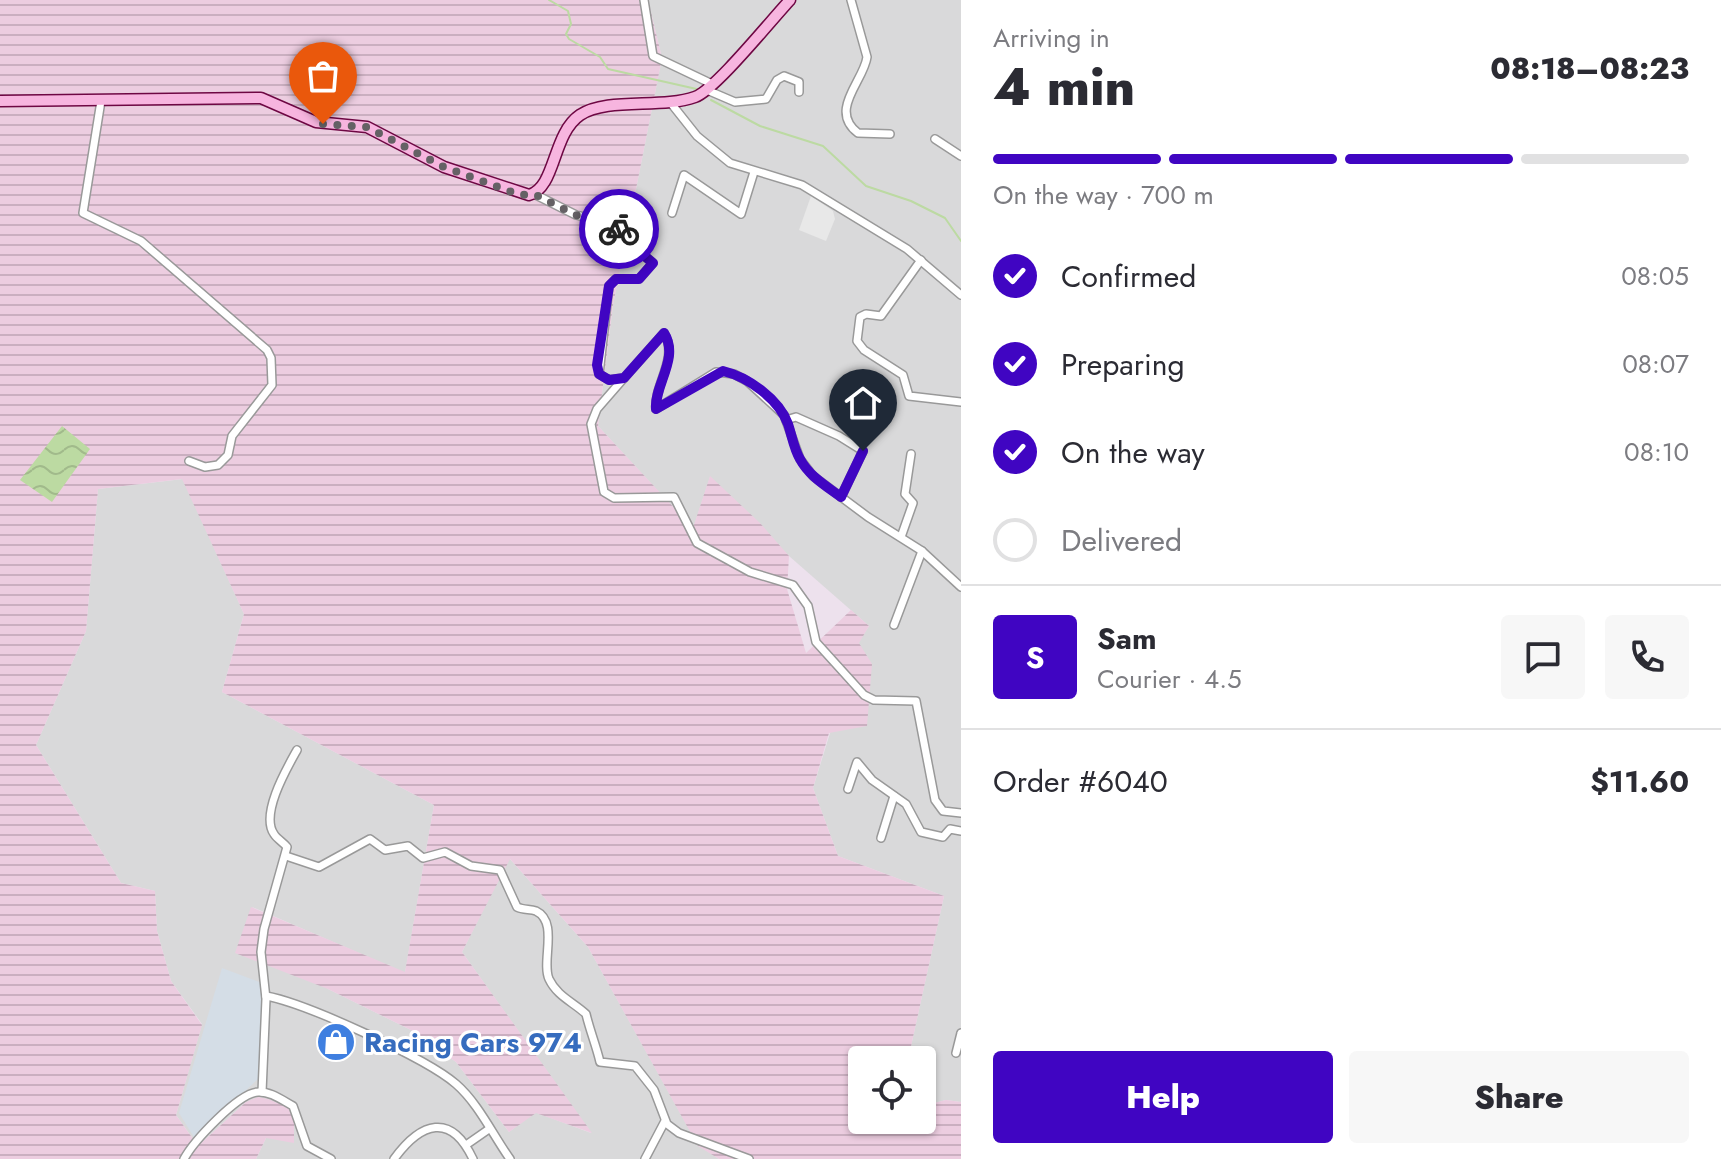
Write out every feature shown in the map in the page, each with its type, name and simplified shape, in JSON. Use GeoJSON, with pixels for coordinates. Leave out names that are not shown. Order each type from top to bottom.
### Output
{"type":"FeatureCollection","features":[{"type":"Feature","properties":{"kind":"main road"},"geometry":{"type":"LineString","coordinates":[[0,101],[266,99],[316,122],[367,127],[444,167],[520,195],[534,194],[544,186],[559,143],[577,117],[601,108],[694,98],[710,87],[790,0]]}},
{"type":"Feature","properties":{"kind":"street"},"geometry":{"type":"LineString","coordinates":[[644,0],[653,56],[735,102],[766,99],[777,80],[784,76],[799,82],[799,92]]}},
{"type":"Feature","properties":{"kind":"street"},"geometry":{"type":"LineString","coordinates":[[851,0],[867,57],[848,97],[850,124],[858,133],[890,134]]}},
{"type":"Feature","properties":{"kind":"street"},"geometry":{"type":"LineString","coordinates":[[101,101],[83,213],[141,241],[267,350],[271,358],[272,385],[232,436],[228,455],[218,465],[205,467],[189,461]]}},
{"type":"Feature","properties":{"kind":"street"},"geometry":{"type":"LineString","coordinates":[[670,102],[697,136],[730,163],[802,185],[921,260],[961,295]]}},
{"type":"Feature","properties":{"kind":"street"},"geometry":{"type":"LineString","coordinates":[[935,139],[961,156]]}},
{"type":"Feature","properties":{"kind":"street"},"geometry":{"type":"LineString","coordinates":[[672,213],[684,175],[741,214],[754,172]]}},
{"type":"Feature","properties":{"kind":"street"},"geometry":{"type":"LineString","coordinates":[[534,194],[576,215],[606,222],[621,231],[630,244],[653,263],[639,279],[616,279],[609,286],[597,365],[599,374],[609,380],[624,378]]}},
{"type":"Feature","properties":{"kind":"street"},"geometry":{"type":"LineString","coordinates":[[921,260],[881,316],[866,314],[860,317],[857,341],[864,350],[903,375],[909,396],[961,402]]}},
{"type":"Feature","properties":{"kind":"street"},"geometry":{"type":"LineString","coordinates":[[961,587],[922,551],[813,476],[800,459],[786,420],[771,400],[747,381],[723,371],[656,409],[667,370],[669,343],[664,333],[597,409],[591,424],[604,492],[614,498],[674,497],[697,543],[750,572],[793,585],[808,606],[816,642],[864,695],[874,700],[916,701],[935,800],[943,811],[961,813]]}},
{"type":"Feature","properties":{"kind":"street"},"geometry":{"type":"LineString","coordinates":[[786,420],[796,417],[839,436],[863,451],[841,497]]}},
{"type":"Feature","properties":{"kind":"street"},"geometry":{"type":"LineString","coordinates":[[901,537],[913,503],[905,488],[911,454]]}},
{"type":"Feature","properties":{"kind":"street"},"geometry":{"type":"LineString","coordinates":[[894,625],[922,551]]}},
{"type":"Feature","properties":{"kind":"street"},"geometry":{"type":"LineString","coordinates":[[262,1092],[266,996],[261,952],[264,929],[287,847],[272,833],[270,824],[279,781],[297,750]]}},
{"type":"Feature","properties":{"kind":"street"},"geometry":{"type":"LineString","coordinates":[[848,789],[857,762],[872,780],[906,804],[921,832],[934,838],[943,837],[950,829],[961,831]]}},
{"type":"Feature","properties":{"kind":"street"},"geometry":{"type":"LineString","coordinates":[[881,838],[894,796]]}},
{"type":"Feature","properties":{"kind":"street"},"geometry":{"type":"LineString","coordinates":[[286,856],[319,867],[364,840],[373,840],[385,850],[408,846],[423,858],[449,853],[471,866],[494,868],[503,873],[517,907],[537,912],[541,917],[548,939],[548,977],[563,998],[586,1014],[588,1033],[596,1045],[600,1062],[635,1066],[654,1090],[665,1121],[679,1133],[749,1159]]}},
{"type":"Feature","properties":{"kind":"street"},"geometry":{"type":"LineString","coordinates":[[266,996],[313,1011],[426,1064],[455,1083],[510,1159]]}},
{"type":"Feature","properties":{"kind":"street"},"geometry":{"type":"LineString","coordinates":[[956,1053],[961,1033]]}},
{"type":"Feature","properties":{"kind":"street"},"geometry":{"type":"LineString","coordinates":[[184,1159],[192,1146],[238,1102],[251,1093],[262,1092],[293,1106],[307,1146],[331,1159]]}},
{"type":"Feature","properties":{"kind":"street"},"geometry":{"type":"LineString","coordinates":[[645,1159],[665,1121]]}},
{"type":"Feature","properties":{"kind":"street"},"geometry":{"type":"LineString","coordinates":[[394,1159],[410,1138],[428,1128],[451,1129],[466,1145],[473,1159]]}},
{"type":"Feature","properties":{"kind":"street"},"geometry":{"type":"LineString","coordinates":[[466,1145],[489,1129]]}},
{"type":"Feature","properties":{"kind":"shaded area"},"geometry":{"type":"Polygon","coordinates":[[[0,0],[648,0],[662,58],[613,305],[598,426],[693,528],[710,476],[760,523],[789,556],[787,589],[806,653],[851,610],[869,626],[859,643],[872,664],[867,726],[829,733],[813,788],[838,856],[944,896],[911,1046],[848,1046],[848,1134],[936,1134],[936,1102],[961,1102],[961,1159],[719,1159],[698,1146],[588,947],[510,859],[462,952],[592,1133],[536,1113],[509,1132],[456,1062],[413,1031],[328,989],[235,953],[251,907],[405,972],[434,805],[222,692],[244,614],[182,479],[98,489],[86,631],[36,745],[121,883],[155,891],[157,931],[171,981],[202,1025],[176,1115],[198,1146],[246,1102],[258,1097],[268,1099],[289,1108],[294,1115],[294,1143],[266,1138],[256,1159],[0,1159],[0,0]]]}},
{"type":"Feature","properties":{"kind":"shaded area"},"geometry":{"type":"Polygon","coordinates":[[[648,0],[961,0],[961,1102],[936,1102],[936,1046],[911,1046],[944,896],[838,856],[813,788],[858,643],[869,626],[789,556],[710,477],[693,529],[598,426],[613,305],[662,58],[648,0]]]}},
{"type":"Feature","properties":{"kind":"shaded area"},"geometry":{"type":"Polygon","coordinates":[[[811,196],[833,211],[835,219],[826,241],[799,230],[811,196]]]}},
{"type":"Feature","properties":{"kind":"shaded area"},"geometry":{"type":"Polygon","coordinates":[[[183,479],[244,614],[222,692],[434,805],[405,973],[252,907],[328,989],[413,1031],[456,1062],[509,1132],[535,1112],[591,1133],[462,952],[509,858],[588,947],[698,1145],[719,1159],[256,1159],[266,1138],[246,1102],[198,1146],[176,1115],[202,1024],[171,981],[157,931],[155,891],[121,883],[36,745],[86,631],[98,489],[183,479]]]}},
{"type":"Feature","properties":{"kind":"shaded area"},"geometry":{"type":"Polygon","coordinates":[[[222,968],[262,983],[259,1078],[195,1139],[179,1113],[222,968]]]}},
{"type":"Feature","properties":{"kind":"water"},"geometry":{"type":"Polygon","coordinates":[[[62,426],[90,449],[52,502],[20,480],[62,426]]]}},
{"type":"Feature","properties":{"kind":"waterway"},"geometry":{"type":"LineString","coordinates":[[549,0],[568,11],[571,24],[566,34],[569,39],[600,57],[608,69],[701,90]]}},
{"type":"Feature","properties":{"kind":"waterway"},"geometry":{"type":"LineString","coordinates":[[711,100],[760,126],[823,146],[866,186],[911,201],[945,218],[961,241]]}},
{"type":"Feature","properties":{"kind":"way so far"},"geometry":{"type":"LineString","coordinates":[[323,124],[367,127],[412,152],[481,182],[520,195],[534,194],[576,215],[606,222],[619,229]]}},
{"type":"Feature","properties":{"kind":"place","name":"Racing Cars 974"},"geometry":{"type":"Point","coordinates":[336,1042]}},
{"type":"Feature","properties":{"kind":"route"},"geometry":{"type":"LineString","coordinates":[[619,229],[630,244],[650,257],[653,263],[650,271],[639,279],[616,279],[609,286],[597,365],[599,374],[609,380],[624,378],[664,333],[669,343],[667,370],[654,405],[656,409],[716,372],[723,371],[747,381],[771,400],[784,415],[800,459],[813,476],[841,497],[863,451]]}}]}
